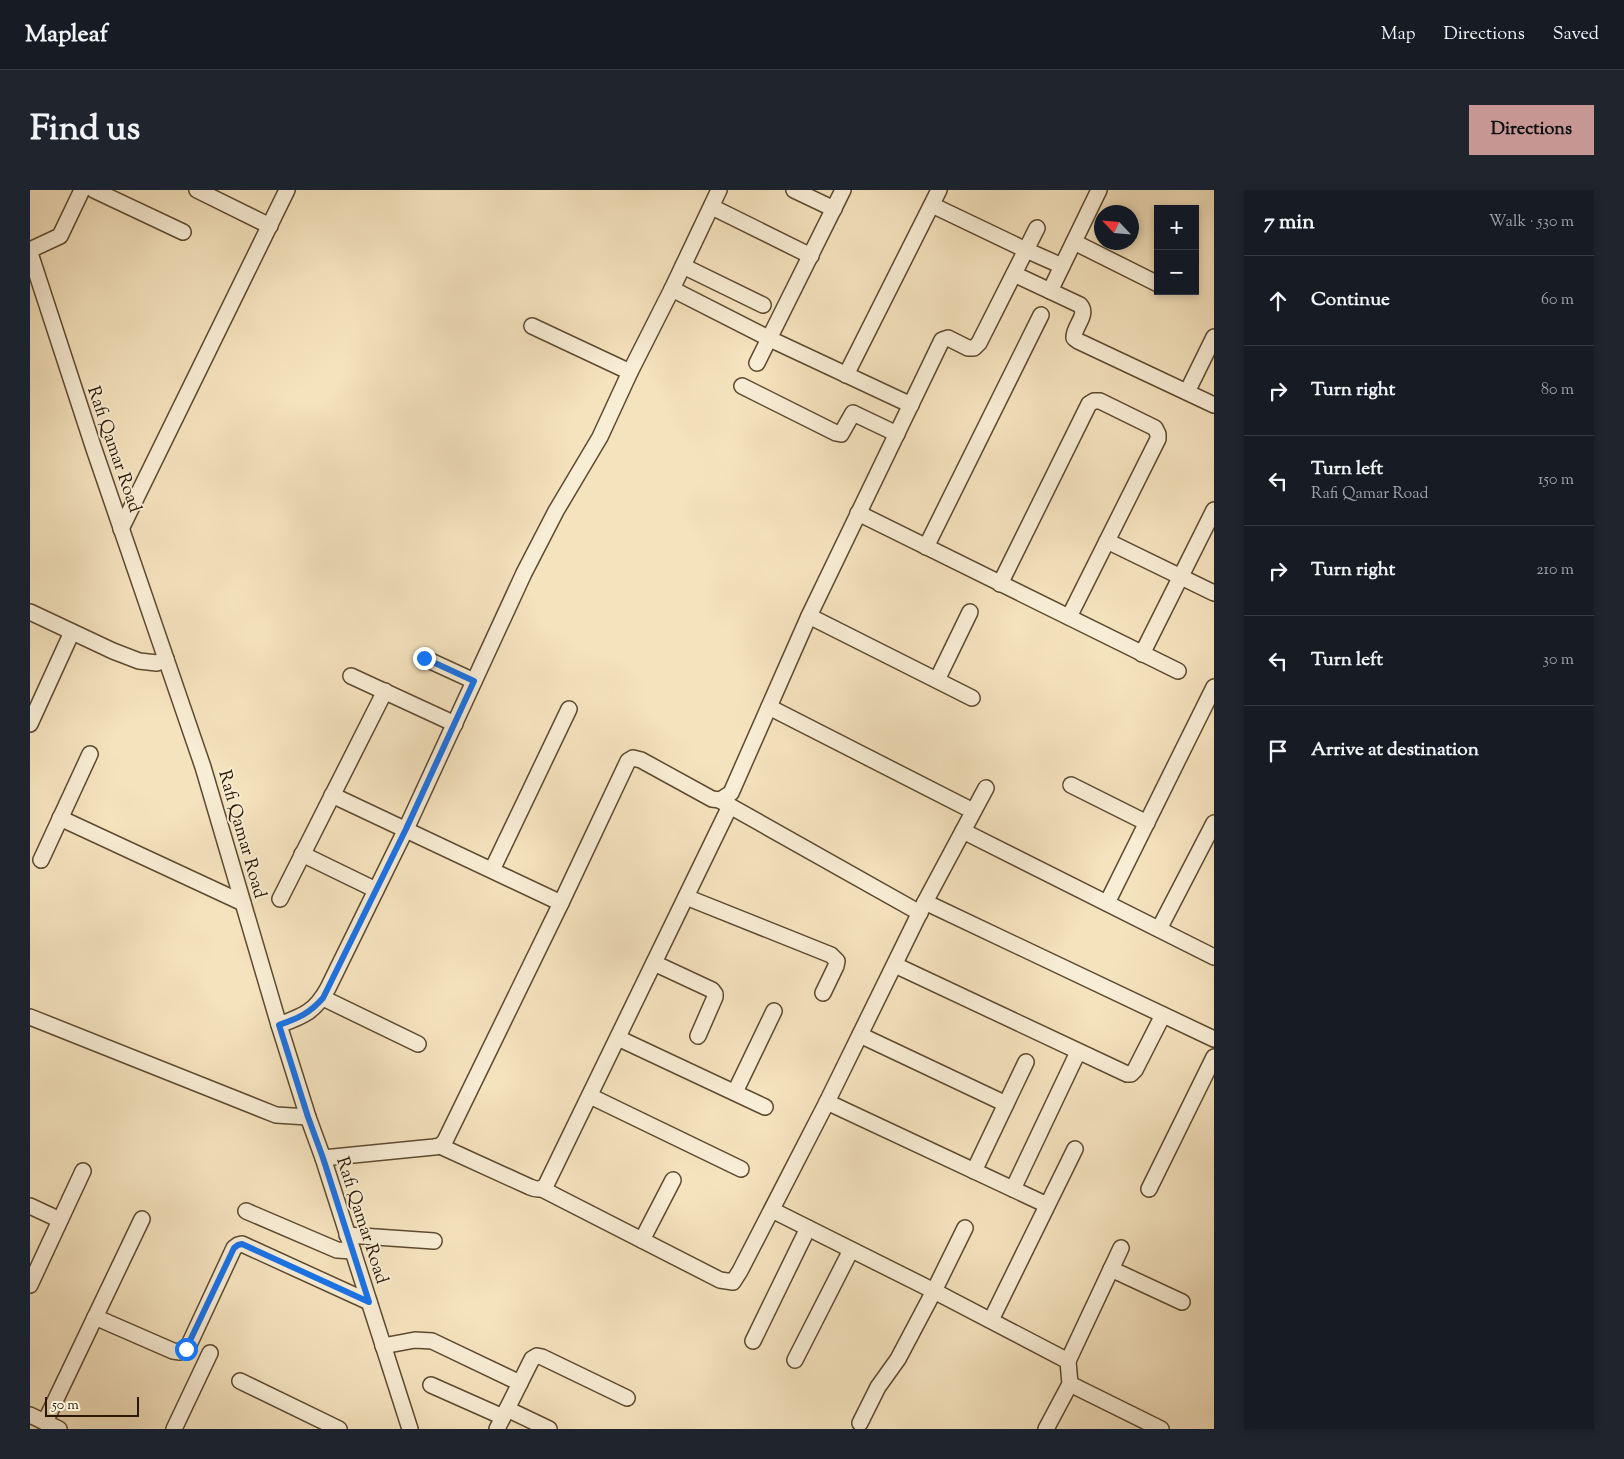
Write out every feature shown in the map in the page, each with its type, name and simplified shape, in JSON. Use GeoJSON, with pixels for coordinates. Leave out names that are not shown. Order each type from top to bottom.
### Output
{"type":"FeatureCollection","features":[{"type":"Feature","properties":{"kind":"street"},"geometry":{"type":"LineString","coordinates":[[30,252],[60,236],[82,190]]}},
{"type":"Feature","properties":{"kind":"street"},"geometry":{"type":"LineString","coordinates":[[94,190],[183,232]]}},
{"type":"Feature","properties":{"kind":"street"},"geometry":{"type":"LineString","coordinates":[[197,190],[270,226]]}},
{"type":"Feature","properties":{"kind":"street"},"geometry":{"type":"LineString","coordinates":[[122,529],[287,190]]}},
{"type":"Feature","properties":{"kind":"street"},"geometry":{"type":"LineString","coordinates":[[279,1025],[303,1016],[314,1009],[323,998],[406,829],[524,574],[556,511],[600,437],[719,190]]}},
{"type":"Feature","properties":{"kind":"street"},"geometry":{"type":"LineString","coordinates":[[794,190],[834,209]]}},
{"type":"Feature","properties":{"kind":"street"},"geometry":{"type":"LineString","coordinates":[[757,363],[843,190]]}},
{"type":"Feature","properties":{"kind":"street"},"geometry":{"type":"LineString","coordinates":[[846,375],[939,190]]}},
{"type":"Feature","properties":{"kind":"street"},"geometry":{"type":"LineString","coordinates":[[1050,291],[1099,190]]}},
{"type":"Feature","properties":{"kind":"street"},"geometry":{"type":"LineString","coordinates":[[932,205],[1062,266]]}},
{"type":"Feature","properties":{"kind":"street"},"geometry":{"type":"LineString","coordinates":[[712,206],[811,256]]}},
{"type":"Feature","properties":{"kind":"street"},"geometry":{"type":"LineString","coordinates":[[542,1189],[549,1179],[590,1096],[686,897],[725,803],[735,786],[809,616],[942,340],[948,338],[968,348],[974,348],[979,344],[1037,228]]}},
{"type":"Feature","properties":{"kind":"street"},"geometry":{"type":"LineString","coordinates":[[1074,242],[1154,282]]}},
{"type":"Feature","properties":{"kind":"street","name":"Rafi Qamar Road"},"geometry":{"type":"LineString","coordinates":[[30,252],[122,529],[204,767],[279,1025],[410,1429]]}},
{"type":"Feature","properties":{"kind":"street"},"geometry":{"type":"LineString","coordinates":[[683,266],[763,305]]}},
{"type":"Feature","properties":{"kind":"street"},"geometry":{"type":"LineString","coordinates":[[1014,274],[1083,308],[1084,313],[1074,333],[1074,338],[1078,341],[1214,405]]}},
{"type":"Feature","properties":{"kind":"street"},"geometry":{"type":"LineString","coordinates":[[672,289],[770,339],[911,406]]}},
{"type":"Feature","properties":{"kind":"street"},"geometry":{"type":"LineString","coordinates":[[926,547],[1041,315]]}},
{"type":"Feature","properties":{"kind":"street"},"geometry":{"type":"LineString","coordinates":[[532,326],[630,372]]}},
{"type":"Feature","properties":{"kind":"street"},"geometry":{"type":"LineString","coordinates":[[1187,392],[1214,337]]}},
{"type":"Feature","properties":{"kind":"street"},"geometry":{"type":"LineString","coordinates":[[742,386],[836,433],[841,434],[853,413],[897,434]]}},
{"type":"Feature","properties":{"kind":"street"},"geometry":{"type":"LineString","coordinates":[[1000,584],[1089,404],[1094,401],[1100,401],[1155,428],[1158,439],[1070,617]]}},
{"type":"Feature","properties":{"kind":"street"},"geometry":{"type":"LineString","coordinates":[[1142,654],[1214,510]]}},
{"type":"Feature","properties":{"kind":"street"},"geometry":{"type":"LineString","coordinates":[[858,513],[1178,671]]}},
{"type":"Feature","properties":{"kind":"street"},"geometry":{"type":"LineString","coordinates":[[1107,541],[1214,593]]}},
{"type":"Feature","properties":{"kind":"street"},"geometry":{"type":"LineString","coordinates":[[30,612],[113,651],[139,660],[157,662],[166,659]]}},
{"type":"Feature","properties":{"kind":"street"},"geometry":{"type":"LineString","coordinates":[[937,680],[970,612]]}},
{"type":"Feature","properties":{"kind":"street"},"geometry":{"type":"LineString","coordinates":[[809,616],[972,698]]}},
{"type":"Feature","properties":{"kind":"street"},"geometry":{"type":"LineString","coordinates":[[30,724],[72,632]]}},
{"type":"Feature","properties":{"kind":"street"},"geometry":{"type":"LineString","coordinates":[[424,658],[474,681]]}},
{"type":"Feature","properties":{"kind":"street"},"geometry":{"type":"LineString","coordinates":[[351,676],[455,724]]}},
{"type":"Feature","properties":{"kind":"street"},"geometry":{"type":"LineString","coordinates":[[1108,903],[1214,688]]}},
{"type":"Feature","properties":{"kind":"street"},"geometry":{"type":"LineString","coordinates":[[280,899],[385,691]]}},
{"type":"Feature","properties":{"kind":"street"},"geometry":{"type":"LineString","coordinates":[[770,707],[973,811]]}},
{"type":"Feature","properties":{"kind":"street"},"geometry":{"type":"LineString","coordinates":[[492,870],[570,709]]}},
{"type":"Feature","properties":{"kind":"street"},"geometry":{"type":"LineString","coordinates":[[41,860],[90,754]]}},
{"type":"Feature","properties":{"kind":"street"},"geometry":{"type":"LineString","coordinates":[[440,1146],[445,1141],[628,761],[634,758],[641,760],[704,796],[725,803],[923,908],[1214,1039]]}},
{"type":"Feature","properties":{"kind":"street"},"geometry":{"type":"LineString","coordinates":[[1071,785],[1147,823]]}},
{"type":"Feature","properties":{"kind":"street"},"geometry":{"type":"LineString","coordinates":[[323,1158],[440,1146],[537,1190],[542,1189],[720,1280],[733,1282],[772,1210],[923,908],[986,788]]}},
{"type":"Feature","properties":{"kind":"street"},"geometry":{"type":"LineString","coordinates":[[332,795],[561,903]]}},
{"type":"Feature","properties":{"kind":"street"},"geometry":{"type":"LineString","coordinates":[[60,818],[243,903]]}},
{"type":"Feature","properties":{"kind":"street"},"geometry":{"type":"LineString","coordinates":[[1159,929],[1209,844],[1214,822]]}},
{"type":"Feature","properties":{"kind":"street"},"geometry":{"type":"LineString","coordinates":[[963,831],[1214,957]]}},
{"type":"Feature","properties":{"kind":"street"},"geometry":{"type":"LineString","coordinates":[[302,854],[376,890]]}},
{"type":"Feature","properties":{"kind":"street"},"geometry":{"type":"LineString","coordinates":[[686,897],[835,958],[837,961],[836,966],[823,993]]}},
{"type":"Feature","properties":{"kind":"street"},"geometry":{"type":"LineString","coordinates":[[654,963],[712,990],[715,994],[698,1036]]}},
{"type":"Feature","properties":{"kind":"street"},"geometry":{"type":"LineString","coordinates":[[895,966],[1127,1074],[1131,1074],[1135,1070],[1163,1015]]}},
{"type":"Feature","properties":{"kind":"street"},"geometry":{"type":"LineString","coordinates":[[323,998],[418,1044]]}},
{"type":"Feature","properties":{"kind":"street"},"geometry":{"type":"LineString","coordinates":[[735,1092],[774,1011]]}},
{"type":"Feature","properties":{"kind":"street"},"geometry":{"type":"LineString","coordinates":[[30,1017],[276,1115],[308,1117]]}},
{"type":"Feature","properties":{"kind":"street"},"geometry":{"type":"LineString","coordinates":[[860,1035],[1006,1104]]}},
{"type":"Feature","properties":{"kind":"street"},"geometry":{"type":"LineString","coordinates":[[618,1038],[765,1106]]}},
{"type":"Feature","properties":{"kind":"street"},"geometry":{"type":"LineString","coordinates":[[1013,1189],[1078,1052]]}},
{"type":"Feature","properties":{"kind":"street"},"geometry":{"type":"LineString","coordinates":[[1149,1189],[1214,1057]]}},
{"type":"Feature","properties":{"kind":"street"},"geometry":{"type":"LineString","coordinates":[[974,1171],[1026,1062]]}},
{"type":"Feature","properties":{"kind":"street"},"geometry":{"type":"LineString","coordinates":[[590,1096],[741,1169]]}},
{"type":"Feature","properties":{"kind":"street"},"geometry":{"type":"LineString","coordinates":[[827,1102],[1047,1205]]}},
{"type":"Feature","properties":{"kind":"street"},"geometry":{"type":"LineString","coordinates":[[991,1320],[1075,1148]]}},
{"type":"Feature","properties":{"kind":"street"},"geometry":{"type":"LineString","coordinates":[[30,1285],[83,1171]]}},
{"type":"Feature","properties":{"kind":"street"},"geometry":{"type":"LineString","coordinates":[[642,1240],[673,1180]]}},
{"type":"Feature","properties":{"kind":"street"},"geometry":{"type":"LineString","coordinates":[[30,1206],[60,1220]]}},
{"type":"Feature","properties":{"kind":"street"},"geometry":{"type":"LineString","coordinates":[[772,1210],[1068,1360]]}},
{"type":"Feature","properties":{"kind":"street"},"geometry":{"type":"LineString","coordinates":[[246,1211],[338,1250],[352,1251]]}},
{"type":"Feature","properties":{"kind":"street"},"geometry":{"type":"LineString","coordinates":[[30,1415],[52,1426],[95,1317],[142,1219]]}},
{"type":"Feature","properties":{"kind":"street"},"geometry":{"type":"LineString","coordinates":[[754,1341],[808,1228]]}},
{"type":"Feature","properties":{"kind":"street"},"geometry":{"type":"LineString","coordinates":[[860,1423],[878,1388],[898,1359],[965,1228]]}},
{"type":"Feature","properties":{"kind":"street"},"geometry":{"type":"LineString","coordinates":[[347,1235],[434,1241]]}},
{"type":"Feature","properties":{"kind":"street"},"geometry":{"type":"LineString","coordinates":[[95,1317],[173,1351],[180,1352],[186,1349],[234,1248],[242,1244],[369,1302]]}},
{"type":"Feature","properties":{"kind":"street"},"geometry":{"type":"LineString","coordinates":[[1046,1429],[1070,1384],[1068,1360],[1121,1248]]}},
{"type":"Feature","properties":{"kind":"street"},"geometry":{"type":"LineString","coordinates":[[795,1360],[851,1250]]}},
{"type":"Feature","properties":{"kind":"street"},"geometry":{"type":"LineString","coordinates":[[1111,1269],[1182,1302]]}},
{"type":"Feature","properties":{"kind":"street"},"geometry":{"type":"LineString","coordinates":[[383,1346],[415,1340],[432,1342],[520,1383]]}},
{"type":"Feature","properties":{"kind":"street"},"geometry":{"type":"LineString","coordinates":[[174,1429],[210,1353]]}},
{"type":"Feature","properties":{"kind":"street"},"geometry":{"type":"LineString","coordinates":[[503,1418],[532,1359],[537,1356],[627,1398]]}},
{"type":"Feature","properties":{"kind":"street"},"geometry":{"type":"LineString","coordinates":[[240,1381],[339,1429]]}},
{"type":"Feature","properties":{"kind":"street"},"geometry":{"type":"LineString","coordinates":[[1070,1384],[1161,1429]]}},
{"type":"Feature","properties":{"kind":"street"},"geometry":{"type":"LineString","coordinates":[[431,1385],[503,1418],[549,1429]]}},
{"type":"Feature","properties":{"kind":"route"},"geometry":{"type":"LineString","coordinates":[[186,1349],[234,1248],[238,1245],[242,1244],[369,1302],[279,1025],[303,1016],[314,1009],[323,998],[406,829],[474,681],[424,658]]}}]}
